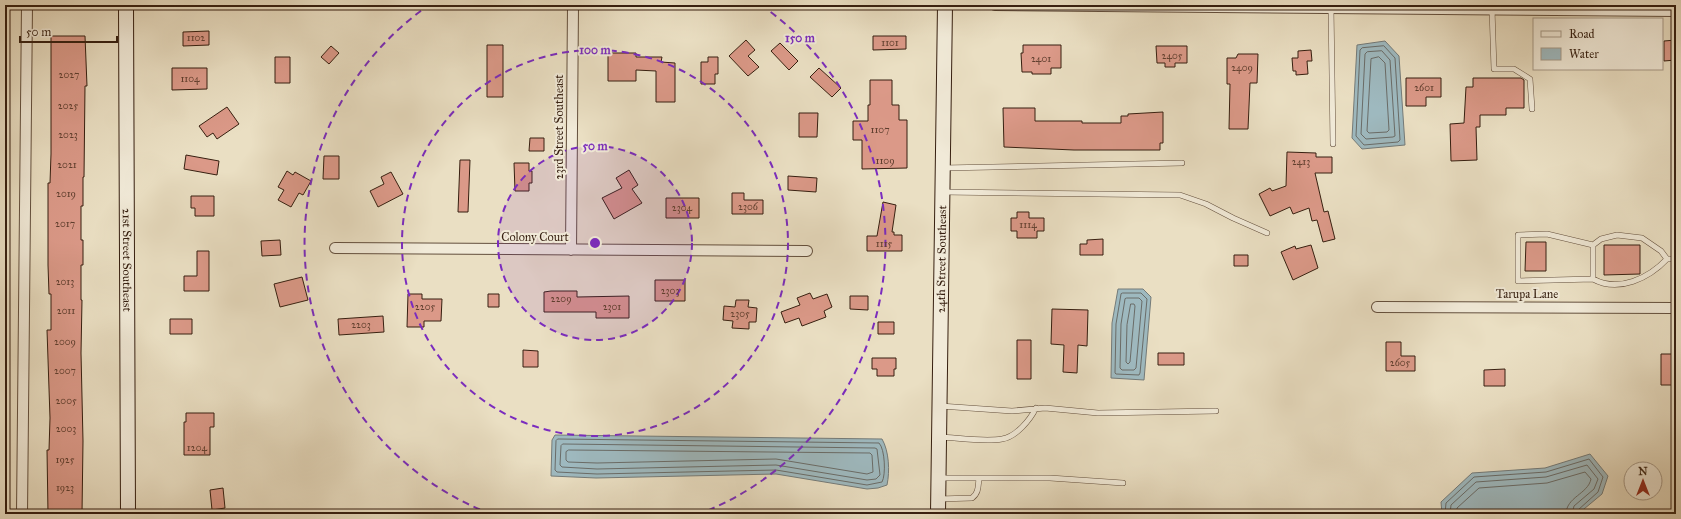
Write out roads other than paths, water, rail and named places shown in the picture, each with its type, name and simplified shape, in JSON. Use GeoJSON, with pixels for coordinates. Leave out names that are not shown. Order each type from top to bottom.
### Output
{"type":"FeatureCollection","features":[{"type":"Feature","properties":{"kind":"street"},"geometry":{"type":"LineString","coordinates":[[22,514],[27,5]]}},
{"type":"Feature","properties":{"kind":"street","name":"21st Street Southeast"},"geometry":{"type":"LineString","coordinates":[[126,5],[128,514]]}},
{"type":"Feature","properties":{"kind":"street","name":"23rd Street Southeast"},"geometry":{"type":"LineString","coordinates":[[571,250],[573,5]]}},
{"type":"Feature","properties":{"kind":"street","name":"24th Street Southeast"},"geometry":{"type":"LineString","coordinates":[[938,514],[944,5]]}},
{"type":"Feature","properties":{"kind":"street"},"geometry":{"type":"LineString","coordinates":[[995,5],[1492,10],[1533,7],[1676,11]]}},
{"type":"Feature","properties":{"kind":"street","name":"Colony Court"},"geometry":{"type":"LineString","coordinates":[[335,248],[807,252]]}},
{"type":"Feature","properties":{"kind":"street","name":"Tarupa Lane"},"geometry":{"type":"LineString","coordinates":[[1377,307],[1676,308]]}},
{"type":"Feature","properties":{"kind":"lane"},"geometry":{"type":"LineString","coordinates":[[1330,8],[1333,144]]}},
{"type":"Feature","properties":{"kind":"lane"},"geometry":{"type":"LineString","coordinates":[[1492,10],[1494,69],[1514,69],[1530,79],[1532,109]]}},
{"type":"Feature","properties":{"kind":"lane"},"geometry":{"type":"LineString","coordinates":[[942,168],[1182,163]]}},
{"type":"Feature","properties":{"kind":"lane"},"geometry":{"type":"LineString","coordinates":[[942,192],[1180,195],[1206,204],[1267,233]]}},
{"type":"Feature","properties":{"kind":"lane"},"geometry":{"type":"LineString","coordinates":[[1593,245],[1547,234],[1518,235],[1518,281],[1593,279],[1601,283],[1630,282],[1642,279],[1652,273],[1667,259],[1676,259]]}},
{"type":"Feature","properties":{"kind":"lane"},"geometry":{"type":"LineString","coordinates":[[1593,245],[1601,239],[1617,235],[1642,238],[1657,248],[1667,259]]}},
{"type":"Feature","properties":{"kind":"lane"},"geometry":{"type":"LineString","coordinates":[[1593,245],[1593,279]]}},
{"type":"Feature","properties":{"kind":"lane"},"geometry":{"type":"LineString","coordinates":[[939,406],[992,411],[1012,411],[1036,408],[1069,409],[1098,413],[1216,412]]}},
{"type":"Feature","properties":{"kind":"lane"},"geometry":{"type":"LineString","coordinates":[[939,436],[1003,439],[1015,433],[1031,418],[1036,408]]}},
{"type":"Feature","properties":{"kind":"lane"},"geometry":{"type":"LineString","coordinates":[[938,478],[1050,478],[1123,483]]}},
{"type":"Feature","properties":{"kind":"lane"},"geometry":{"type":"LineString","coordinates":[[938,499],[972,498],[976,495],[978,490],[979,478]]}},
{"type":"Feature","properties":{"kind":"water"},"geometry":{"type":"Polygon","coordinates":[[[1385,41],[1399,56],[1405,145],[1362,149],[1352,138],[1357,45],[1385,41]]]}},
{"type":"Feature","properties":{"kind":"water"},"geometry":{"type":"Polygon","coordinates":[[[1118,289],[1143,289],[1151,297],[1144,380],[1111,378],[1112,323],[1118,289]]]}},
{"type":"Feature","properties":{"kind":"water"},"geometry":{"type":"Polygon","coordinates":[[[555,435],[882,439],[886,449],[889,467],[888,479],[887,485],[867,489],[776,474],[596,478],[551,476],[552,440],[555,435]]]}},
{"type":"Feature","properties":{"kind":"water"},"geometry":{"type":"Polygon","coordinates":[[[1590,454],[1608,476],[1602,494],[1578,514],[1442,514],[1441,502],[1472,473],[1545,468],[1590,454]]]}}]}
